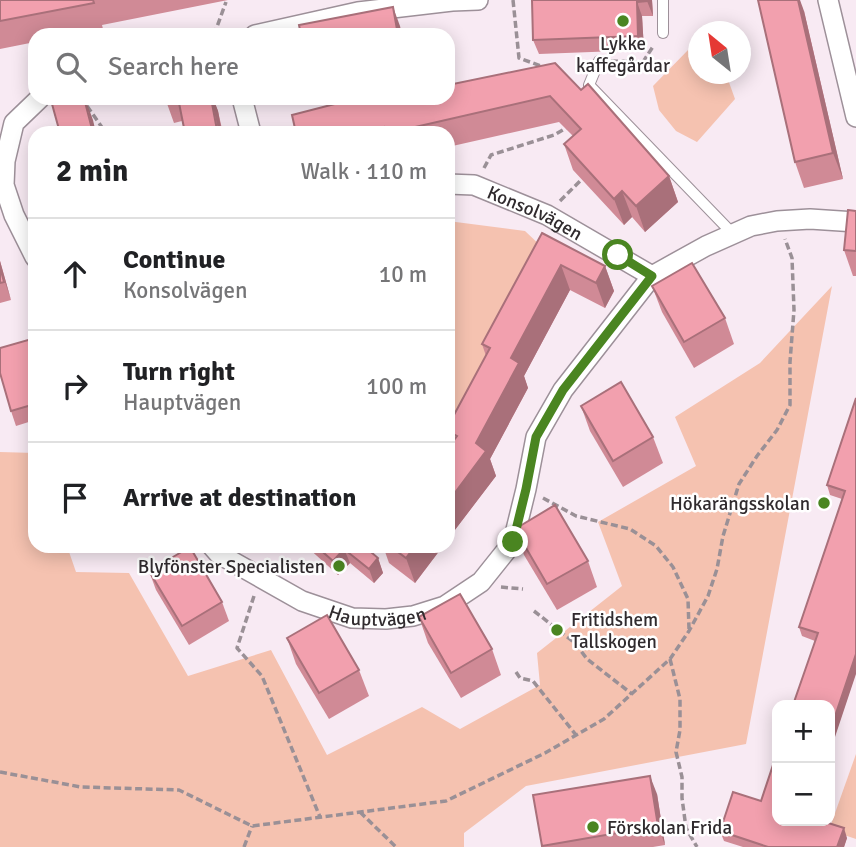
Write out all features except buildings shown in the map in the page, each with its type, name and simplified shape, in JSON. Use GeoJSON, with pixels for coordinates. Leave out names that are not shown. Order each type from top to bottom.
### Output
{"type":"FeatureCollection","features":[{"type":"Feature","properties":{"kind":"street"},"geometry":{"type":"LineString","coordinates":[[287,28],[358,12],[478,0]]}},
{"type":"Feature","properties":{"kind":"street"},"geometry":{"type":"LineString","coordinates":[[828,0],[856,117]]}},
{"type":"Feature","properties":{"kind":"street"},"geometry":{"type":"LineString","coordinates":[[28,243],[14,215],[4,185],[5,161],[14,123],[33,105]]}},
{"type":"Feature","properties":{"kind":"street"},"geometry":{"type":"LineString","coordinates":[[244,105],[249,126]]}},
{"type":"Feature","properties":{"kind":"street","name":"Konsolvägen"},"geometry":{"type":"LineString","coordinates":[[455,184],[474,185],[547,215],[652,276]]}},
{"type":"Feature","properties":{"kind":"street","name":"Hauptvägen"},"geometry":{"type":"LineString","coordinates":[[218,553],[302,601],[352,618],[386,619],[413,616],[445,606],[481,582],[513,542],[536,437],[563,390],[652,276],[706,246],[751,226],[810,219],[856,222]]}},
{"type":"Feature","properties":{"kind":"lane"},"geometry":{"type":"LineString","coordinates":[[663,0],[663,33]]}},
{"type":"Feature","properties":{"kind":"lane"},"geometry":{"type":"LineString","coordinates":[[599,61],[589,85],[733,234]]}},
{"type":"Feature","properties":{"kind":"path"},"geometry":{"type":"LineString","coordinates":[[513,0],[519,58],[542,66]]}},
{"type":"Feature","properties":{"kind":"path"},"geometry":{"type":"LineString","coordinates":[[217,28],[226,2]]}},
{"type":"Feature","properties":{"kind":"path"},"geometry":{"type":"LineString","coordinates":[[599,61],[643,62],[663,33]]}},
{"type":"Feature","properties":{"kind":"path"},"geometry":{"type":"LineString","coordinates":[[86,105],[101,126]]}},
{"type":"Feature","properties":{"kind":"path"},"geometry":{"type":"LineString","coordinates":[[474,185],[491,155],[554,135],[566,128]]}},
{"type":"Feature","properties":{"kind":"path"},"geometry":{"type":"LineString","coordinates":[[547,215],[582,179]]}},
{"type":"Feature","properties":{"kind":"path"},"geometry":{"type":"LineString","coordinates":[[0,772],[81,787],[178,790],[252,826],[446,801],[545,753],[604,719],[670,659],[689,631],[708,596],[739,484],[778,430],[790,405],[794,310],[792,258],[777,221]]}},
{"type":"Feature","properties":{"kind":"path"},"geometry":{"type":"LineString","coordinates":[[526,489],[576,516],[630,529],[656,547],[673,567],[688,599],[689,631]]}},
{"type":"Feature","properties":{"kind":"path"},"geometry":{"type":"LineString","coordinates":[[260,577],[237,649],[262,676],[320,817]]}},
{"type":"Feature","properties":{"kind":"path"},"geometry":{"type":"LineString","coordinates":[[495,587],[523,589]]}},
{"type":"Feature","properties":{"kind":"path"},"geometry":{"type":"LineString","coordinates":[[534,611],[575,643],[587,659],[632,694]]}},
{"type":"Feature","properties":{"kind":"path"},"geometry":{"type":"LineString","coordinates":[[670,659],[680,699],[680,730],[676,752],[682,777],[683,808],[686,828],[697,847]]}},
{"type":"Feature","properties":{"kind":"path"},"geometry":{"type":"LineString","coordinates":[[516,673],[520,678],[533,681],[576,735]]}},
{"type":"Feature","properties":{"kind":"path"},"geometry":{"type":"LineString","coordinates":[[360,812],[396,847]]}},
{"type":"Feature","properties":{"kind":"path"},"geometry":{"type":"LineString","coordinates":[[244,847],[252,826]]}},
{"type":"Feature","properties":{"kind":"shaded area"},"geometry":{"type":"Polygon","coordinates":[[[688,50],[688,84],[730,84],[735,99],[697,142],[676,131],[659,110],[653,86],[688,50]]]}},
{"type":"Feature","properties":{"kind":"shaded area"},"geometry":{"type":"Polygon","coordinates":[[[455,222],[525,231],[543,248],[455,414],[455,222]]]}},
{"type":"Feature","properties":{"kind":"shaded area"},"geometry":{"type":"Polygon","coordinates":[[[832,286],[746,744],[526,786],[464,833],[464,847],[0,847],[0,452],[28,453],[28,553],[69,553],[76,572],[129,573],[188,676],[271,650],[327,755],[422,707],[460,729],[540,685],[537,653],[622,586],[598,522],[696,466],[675,417],[760,363],[832,286]]]}},
{"type":"Feature","properties":{"kind":"shaded area"},"geometry":{"type":"Polygon","coordinates":[[[856,754],[856,839],[829,830],[830,826],[835,826],[835,813],[856,754]]]}},
{"type":"Feature","properties":{"kind":"place","name":"Lykke kaffegårdar"},"geometry":{"type":"Point","coordinates":[623,21]}},
{"type":"Feature","properties":{"kind":"place","name":"Hökarängsskolan"},"geometry":{"type":"Point","coordinates":[824,503]}},
{"type":"Feature","properties":{"kind":"place","name":"Blyfönster Specialisten"},"geometry":{"type":"Point","coordinates":[339,566]}},
{"type":"Feature","properties":{"kind":"place","name":"Fritidshem Tallskogen"},"geometry":{"type":"Point","coordinates":[557,630]}},
{"type":"Feature","properties":{"kind":"place","name":"Förskolan Frida"},"geometry":{"type":"Point","coordinates":[593,827]}},
{"type":"Feature","properties":{"kind":"route"},"geometry":{"type":"LineString","coordinates":[[513,542],[536,437],[563,390],[652,276],[618,255]]}}]}
